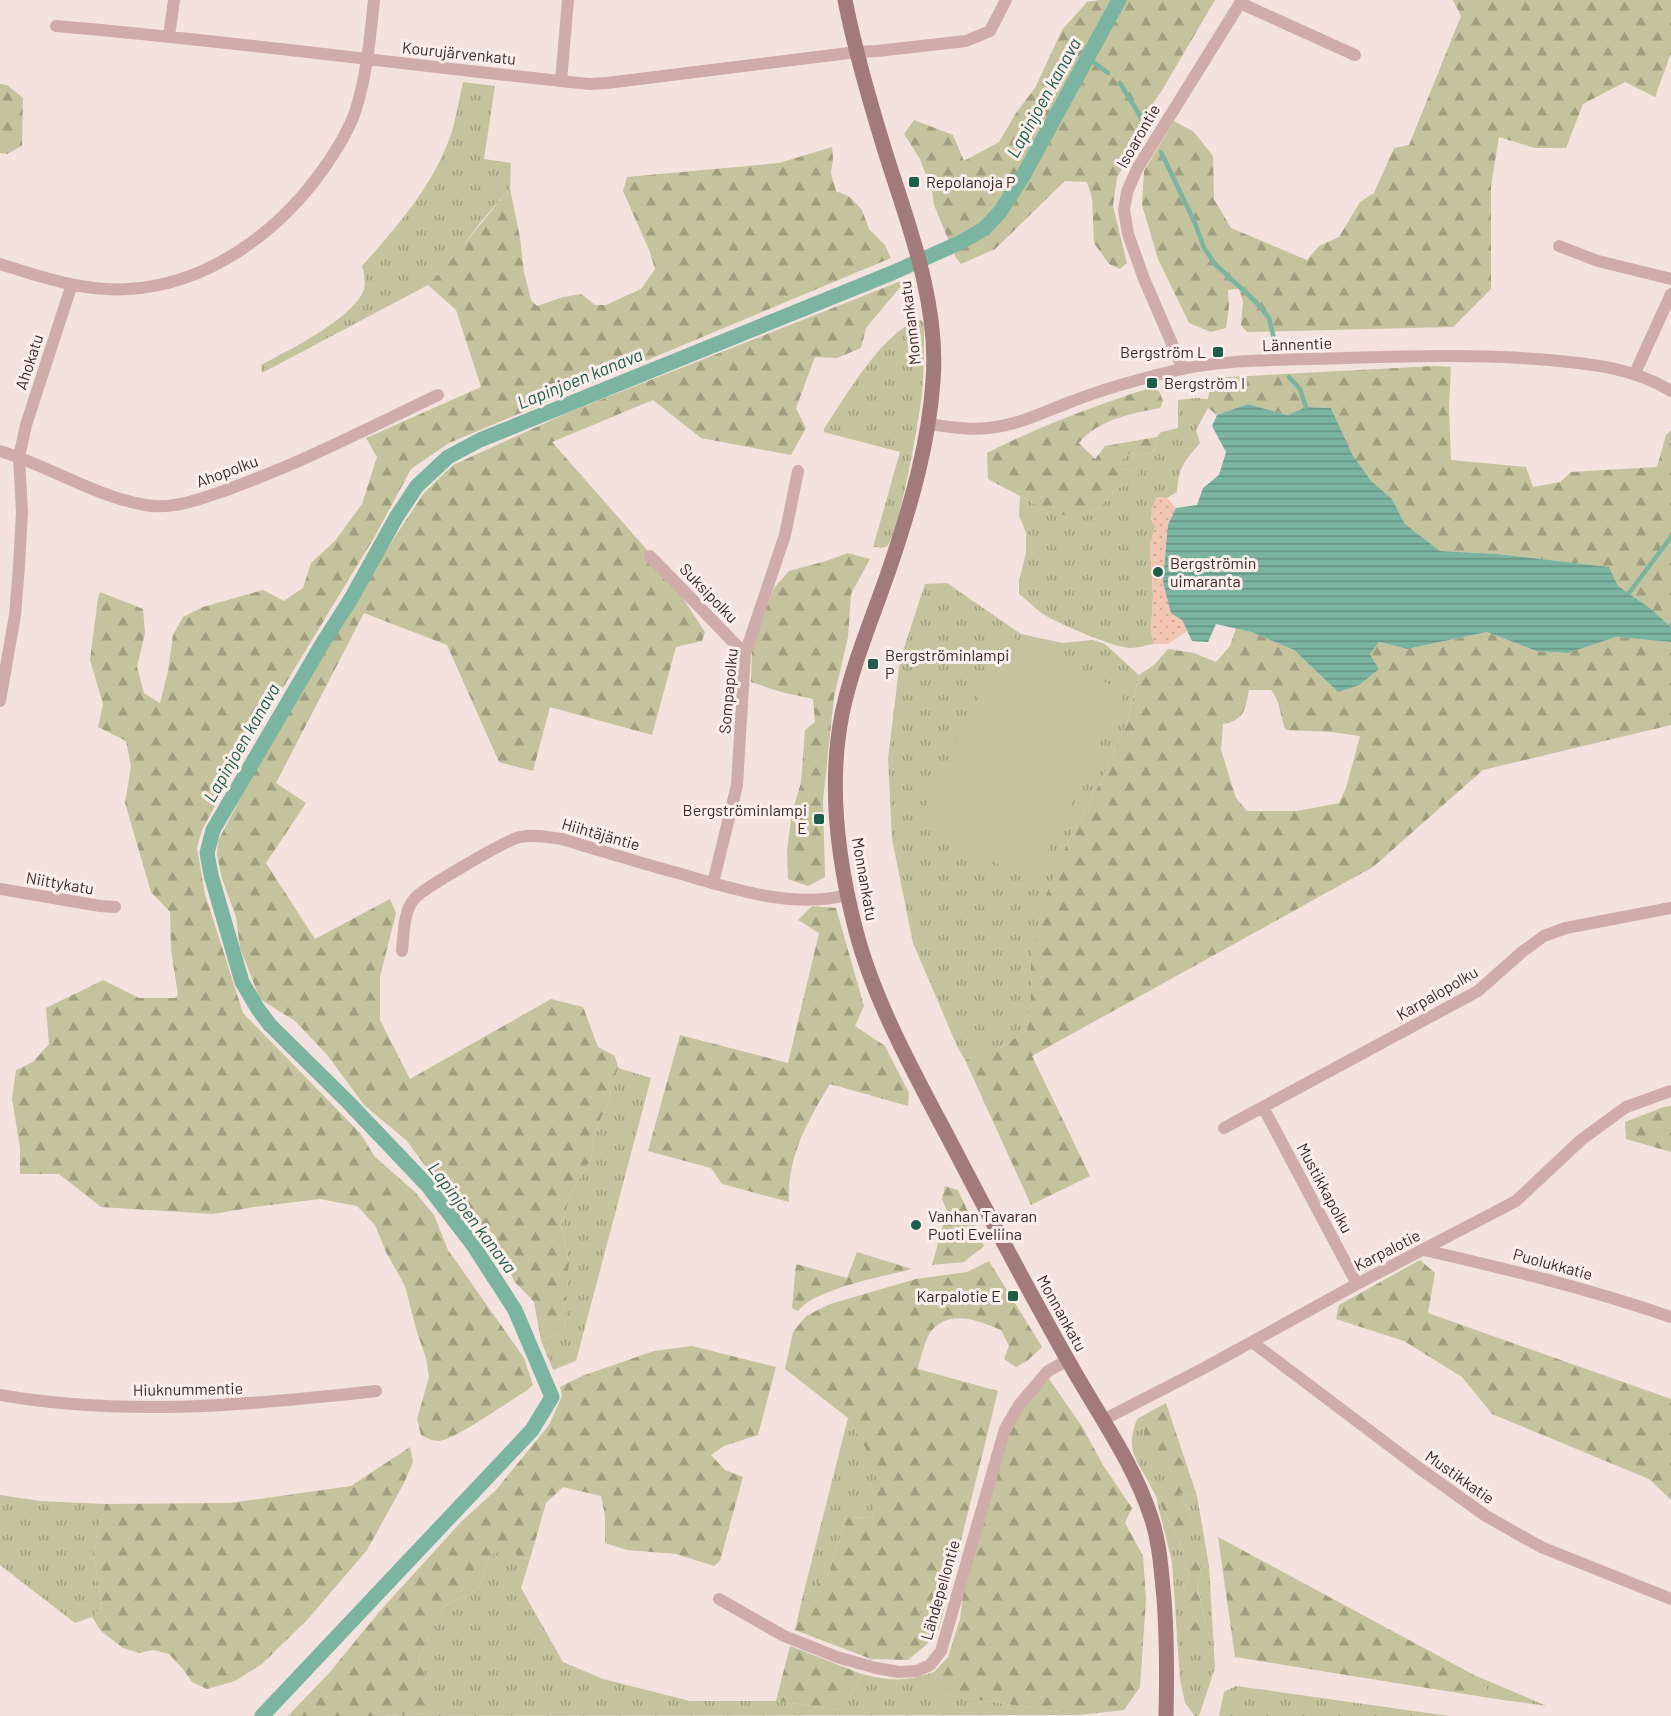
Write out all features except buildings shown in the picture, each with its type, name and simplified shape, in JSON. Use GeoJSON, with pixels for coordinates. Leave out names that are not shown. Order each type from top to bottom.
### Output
{"type":"FeatureCollection","features":[{"type":"Feature","properties":{"kind":"main road","name":"Monnankatu"},"geometry":{"type":"LineString","coordinates":[[845,0],[888,162],[923,273],[934,347],[934,378],[928,424],[912,497],[851,678],[842,716],[836,762],[836,805],[847,895],[857,937],[880,999],[930,1104],[1068,1360],[1103,1420],[1151,1515],[1160,1549],[1167,1649],[1166,1716]]}},
{"type":"Feature","properties":{"kind":"street"},"geometry":{"type":"LineString","coordinates":[[169,36],[174,0]]}},
{"type":"Feature","properties":{"kind":"street"},"geometry":{"type":"LineString","coordinates":[[0,264],[72,284],[103,289],[129,289],[166,284],[209,268],[253,242],[287,214],[307,193],[332,156],[354,114],[367,59],[374,0]]}},
{"type":"Feature","properties":{"kind":"street"},"geometry":{"type":"LineString","coordinates":[[561,81],[568,0]]}},
{"type":"Feature","properties":{"kind":"street","name":"Kourujärvenkatu"},"geometry":{"type":"LineString","coordinates":[[56,26],[169,36],[561,81],[607,83],[966,41],[990,31],[1006,0]]}},
{"type":"Feature","properties":{"kind":"street"},"geometry":{"type":"LineString","coordinates":[[1241,2],[1355,55]]}},
{"type":"Feature","properties":{"kind":"street","name":"Isoarontie"},"geometry":{"type":"LineString","coordinates":[[1183,369],[1144,279],[1128,234],[1124,210],[1126,192],[1137,169],[1241,2]]}},
{"type":"Feature","properties":{"kind":"street"},"geometry":{"type":"LineString","coordinates":[[1559,246],[1598,261],[1671,279]]}},
{"type":"Feature","properties":{"kind":"street","name":"Ahokatu"},"geometry":{"type":"LineString","coordinates":[[0,701],[15,615],[22,512],[19,457],[26,425],[72,284]]}},
{"type":"Feature","properties":{"kind":"street"},"geometry":{"type":"LineString","coordinates":[[1635,373],[1671,294]]}},
{"type":"Feature","properties":{"kind":"street","name":"Lännentie"},"geometry":{"type":"LineString","coordinates":[[928,424],[963,429],[996,427],[1026,419],[1117,386],[1183,369],[1228,363],[1461,356],[1528,358],[1597,364],[1635,373],[1671,391]]}},
{"type":"Feature","properties":{"kind":"street","name":"Ahopolku"},"geometry":{"type":"LineString","coordinates":[[0,450],[110,496],[146,505],[179,504],[201,499],[259,478],[438,395]]}},
{"type":"Feature","properties":{"kind":"street","name":"Sompapolku"},"geometry":{"type":"LineString","coordinates":[[714,883],[736,785],[745,654],[785,535],[798,471]]}},
{"type":"Feature","properties":{"kind":"street","name":"Suksipolku"},"geometry":{"type":"LineString","coordinates":[[650,556],[745,654]]}},
{"type":"Feature","properties":{"kind":"street","name":"Hiihtäjäntie"},"geometry":{"type":"LineString","coordinates":[[402,951],[407,913],[416,898],[445,877],[519,837],[540,836],[562,839],[714,883],[780,898],[834,898],[847,895]]}},
{"type":"Feature","properties":{"kind":"street","name":"Niittykatu"},"geometry":{"type":"LineString","coordinates":[[0,889],[115,907]]}},
{"type":"Feature","properties":{"kind":"street","name":"Karpalopolku"},"geometry":{"type":"LineString","coordinates":[[1224,1128],[1478,991],[1544,936],[1566,928],[1671,908]]}},
{"type":"Feature","properties":{"kind":"street","name":"Karpalotie"},"geometry":{"type":"LineString","coordinates":[[1103,1420],[1516,1201],[1581,1140],[1626,1107],[1671,1091]]}},
{"type":"Feature","properties":{"kind":"street","name":"Mustikkapolku"},"geometry":{"type":"LineString","coordinates":[[1263,1107],[1357,1284]]}},
{"type":"Feature","properties":{"kind":"street","name":"Puolukkatie"},"geometry":{"type":"LineString","coordinates":[[1424,1250],[1530,1274],[1638,1305],[1671,1317]]}},
{"type":"Feature","properties":{"kind":"street","name":"Mustikkatie"},"geometry":{"type":"LineString","coordinates":[[1252,1342],[1486,1516],[1541,1546],[1671,1599]]}},
{"type":"Feature","properties":{"kind":"street","name":"Lähdepellontie"},"geometry":{"type":"LineString","coordinates":[[719,1599],[784,1636],[837,1657],[899,1672],[917,1671],[930,1665],[941,1651],[1005,1430],[1019,1405],[1048,1371],[1068,1360]]}},
{"type":"Feature","properties":{"kind":"street","name":"Hiuknummentie"},"geometry":{"type":"LineString","coordinates":[[0,1395],[64,1403],[170,1408],[252,1404],[376,1390]]}},
{"type":"Feature","properties":{"kind":"green space"},"geometry":{"type":"Polygon","coordinates":[[[1099,0],[1215,0],[1149,109],[1147,129],[1117,177],[1113,206],[1127,263],[1120,269],[1109,264],[1094,243],[1092,198],[1087,182],[1065,181],[995,249],[961,264],[956,258],[934,205],[932,191],[920,159],[904,134],[914,120],[953,135],[964,161],[999,142],[1016,113],[1035,88],[1062,30],[1087,2],[1099,0]]]}},
{"type":"Feature","properties":{"kind":"green space"},"geometry":{"type":"Polygon","coordinates":[[[1453,0],[1671,0],[1671,53],[1655,97],[1625,82],[1583,104],[1566,148],[1535,148],[1499,137],[1491,186],[1491,289],[1453,327],[1247,332],[1241,325],[1243,302],[1239,289],[1228,290],[1229,307],[1226,328],[1211,332],[1189,323],[1158,259],[1142,205],[1144,171],[1174,121],[1194,132],[1213,156],[1214,199],[1231,228],[1307,260],[1319,246],[1339,237],[1360,202],[1374,193],[1394,148],[1409,145],[1461,16],[1453,0]]]}},
{"type":"Feature","properties":{"kind":"green space"},"geometry":{"type":"Polygon","coordinates":[[[463,82],[495,86],[484,159],[511,163],[510,188],[454,258],[428,285],[262,373],[261,365],[319,333],[348,311],[358,300],[365,286],[362,266],[412,206],[434,173],[452,130],[463,82]]]}},
{"type":"Feature","properties":{"kind":"green space"},"geometry":{"type":"Polygon","coordinates":[[[0,84],[7,85],[23,98],[22,146],[7,154],[0,153],[0,84]]]}},
{"type":"Feature","properties":{"kind":"green space"},"geometry":{"type":"Polygon","coordinates":[[[832,147],[831,173],[836,191],[850,197],[862,210],[869,229],[885,245],[891,258],[449,443],[411,469],[375,536],[244,752],[202,830],[197,848],[205,894],[243,1013],[360,1133],[375,1157],[415,1192],[434,1215],[448,1250],[524,1358],[533,1385],[470,1427],[447,1439],[432,1440],[421,1435],[417,1419],[429,1377],[426,1358],[405,1286],[386,1252],[375,1225],[357,1206],[320,1199],[213,1214],[101,1207],[59,1174],[20,1174],[20,1148],[12,1099],[16,1070],[33,1062],[49,1044],[46,1008],[103,980],[139,998],[175,998],[178,995],[171,950],[170,912],[151,892],[125,803],[131,766],[126,741],[98,727],[103,704],[90,660],[98,598],[100,592],[143,609],[145,633],[137,667],[144,693],[160,703],[168,671],[173,635],[183,617],[203,607],[263,590],[284,601],[303,588],[311,563],[335,541],[362,504],[377,457],[366,438],[481,387],[456,310],[428,285],[460,250],[510,188],[531,300],[537,306],[563,297],[581,294],[595,305],[606,305],[641,289],[655,269],[650,252],[623,191],[627,177],[779,163],[832,147]]]}},
{"type":"Feature","properties":{"kind":"green space"},"geometry":{"type":"Polygon","coordinates":[[[901,281],[902,285],[866,328],[861,348],[837,358],[815,357],[796,408],[806,428],[791,455],[701,438],[653,400],[552,442],[663,568],[705,632],[702,641],[676,647],[652,735],[550,707],[533,771],[499,762],[447,645],[364,613],[276,783],[306,803],[266,863],[315,939],[390,899],[396,913],[380,977],[380,1020],[410,1079],[551,999],[583,1007],[598,1047],[615,1056],[618,1068],[606,1107],[594,1134],[593,1155],[572,1192],[561,1225],[569,1263],[564,1331],[541,1341],[534,1302],[514,1281],[495,1235],[463,1211],[440,1186],[407,1141],[364,1105],[328,1056],[295,1021],[260,999],[240,948],[236,917],[222,879],[217,855],[218,841],[252,776],[381,558],[424,493],[453,465],[567,413],[901,281]]]}},
{"type":"Feature","properties":{"kind":"green space"},"geometry":{"type":"Polygon","coordinates":[[[921,320],[924,323],[922,393],[908,474],[892,537],[887,546],[873,547],[900,452],[824,432],[824,429],[854,383],[880,350],[907,325],[921,320]]]}},
{"type":"Feature","properties":{"kind":"green space"},"geometry":{"type":"Polygon","coordinates":[[[1451,367],[1449,406],[1451,460],[1526,467],[1533,487],[1560,482],[1571,472],[1657,467],[1666,435],[1671,430],[1671,627],[1650,608],[1618,586],[1609,567],[1498,554],[1440,551],[1405,524],[1392,499],[1371,482],[1352,454],[1331,408],[1306,407],[1287,415],[1248,404],[1217,415],[1208,408],[1211,378],[1451,367]]]}},
{"type":"Feature","properties":{"kind":"green space"},"geometry":{"type":"Polygon","coordinates":[[[1150,388],[1159,391],[1163,401],[1160,408],[1127,415],[1105,423],[1079,443],[1095,459],[1105,446],[1157,437],[1155,451],[1145,455],[1130,453],[1118,463],[1123,469],[1139,472],[1136,479],[1115,490],[1098,509],[1084,516],[1054,514],[988,479],[987,453],[1026,434],[1150,388]]]}},
{"type":"Feature","properties":{"kind":"green space"},"geometry":{"type":"Polygon","coordinates":[[[1208,399],[1208,408],[1196,430],[1200,443],[1183,465],[1177,492],[1167,498],[1157,497],[1151,518],[1155,527],[1150,545],[1153,595],[1151,633],[1154,644],[1131,648],[1112,644],[1070,628],[1040,612],[1019,594],[1019,581],[1026,553],[1026,533],[1019,515],[1020,496],[1033,503],[1084,516],[1098,509],[1115,490],[1136,478],[1138,472],[1123,469],[1117,463],[1130,453],[1145,455],[1155,451],[1157,437],[1161,432],[1178,428],[1178,400],[1208,399]]]}},
{"type":"Feature","properties":{"kind":"green space"},"geometry":{"type":"Polygon","coordinates":[[[848,553],[870,559],[851,594],[848,637],[834,697],[823,801],[825,877],[808,886],[788,879],[787,851],[792,812],[801,783],[805,730],[815,722],[813,699],[751,682],[752,647],[774,588],[789,571],[848,553]]]}},
{"type":"Feature","properties":{"kind":"green space"},"geometry":{"type":"Polygon","coordinates":[[[947,583],[1021,634],[1062,643],[1093,640],[1105,644],[1139,675],[1127,722],[1103,777],[1066,846],[1031,1002],[1027,1030],[1002,1047],[965,1060],[913,943],[892,839],[888,759],[900,660],[925,584],[947,583]]]}},
{"type":"Feature","properties":{"kind":"green space"},"geometry":{"type":"Polygon","coordinates":[[[1236,628],[1294,650],[1338,692],[1379,669],[1370,654],[1378,642],[1407,649],[1487,632],[1536,651],[1568,653],[1616,637],[1671,642],[1671,725],[1483,770],[1373,867],[1032,1056],[1090,1176],[1031,1205],[965,1060],[1002,1047],[1027,1030],[1031,1002],[1031,957],[1042,905],[1066,846],[1103,777],[1127,722],[1139,675],[1154,665],[1168,649],[1194,653],[1216,662],[1230,646],[1236,628]],[[1249,690],[1243,713],[1236,720],[1223,724],[1221,750],[1236,798],[1247,811],[1297,811],[1339,803],[1346,788],[1360,736],[1286,730],[1277,700],[1271,690],[1249,690]]]}},
{"type":"Feature","properties":{"kind":"green space"},"geometry":{"type":"Polygon","coordinates":[[[1008,635],[1125,692],[1033,881],[917,825],[1008,635]]]}},
{"type":"Feature","properties":{"kind":"green space"},"geometry":{"type":"Polygon","coordinates":[[[812,906],[836,908],[864,1006],[855,1026],[885,1046],[909,1093],[908,1106],[830,1084],[800,1140],[791,1170],[789,1202],[722,1184],[711,1168],[648,1151],[680,1035],[788,1063],[819,933],[798,920],[812,906]]]}},
{"type":"Feature","properties":{"kind":"green space"},"geometry":{"type":"Polygon","coordinates":[[[618,1068],[651,1078],[576,1361],[553,1370],[541,1341],[564,1331],[569,1263],[561,1225],[572,1192],[593,1155],[594,1134],[606,1107],[618,1068]]]}},
{"type":"Feature","properties":{"kind":"green space"},"geometry":{"type":"Polygon","coordinates":[[[1671,1106],[1671,1152],[1626,1139],[1625,1122],[1671,1106]]]}},
{"type":"Feature","properties":{"kind":"green space"},"geometry":{"type":"Polygon","coordinates":[[[945,1186],[958,1190],[984,1246],[964,1262],[932,1265],[947,1211],[942,1199],[945,1186]]]}},
{"type":"Feature","properties":{"kind":"green space"},"geometry":{"type":"Polygon","coordinates":[[[857,1252],[912,1269],[834,1290],[806,1303],[798,1311],[792,1308],[796,1264],[847,1278],[857,1252]]]}},
{"type":"Feature","properties":{"kind":"green space"},"geometry":{"type":"Polygon","coordinates":[[[1420,1260],[1435,1273],[1428,1313],[1671,1399],[1671,1500],[1649,1479],[1492,1414],[1462,1377],[1404,1341],[1336,1319],[1339,1305],[1420,1260]]]}},
{"type":"Feature","properties":{"kind":"green space"},"geometry":{"type":"Polygon","coordinates":[[[989,1261],[1042,1347],[1027,1361],[1016,1367],[1004,1359],[1009,1346],[1001,1330],[957,1318],[948,1320],[932,1330],[925,1343],[918,1369],[998,1391],[939,1629],[927,1644],[908,1660],[871,1659],[795,1630],[802,1599],[829,1574],[846,1517],[872,1518],[877,1468],[848,1418],[785,1369],[793,1332],[806,1316],[830,1304],[916,1279],[967,1272],[989,1261]]]}},
{"type":"Feature","properties":{"kind":"green space"},"geometry":{"type":"Polygon","coordinates":[[[692,1346],[776,1367],[758,1435],[724,1446],[711,1455],[725,1470],[743,1477],[720,1561],[714,1566],[676,1554],[627,1550],[605,1543],[605,1515],[601,1496],[563,1487],[546,1503],[530,1559],[518,1558],[512,1545],[489,1556],[479,1588],[444,1606],[418,1659],[443,1712],[384,1716],[288,1716],[330,1672],[379,1612],[461,1522],[496,1490],[549,1425],[562,1396],[560,1387],[582,1376],[654,1351],[692,1346]]]}},
{"type":"Feature","properties":{"kind":"green space"},"geometry":{"type":"Polygon","coordinates":[[[1049,1379],[1083,1428],[1103,1465],[1132,1508],[1125,1523],[1143,1556],[1146,1599],[1140,1687],[1124,1710],[1080,1715],[939,1694],[934,1672],[948,1657],[960,1619],[963,1593],[1011,1427],[1030,1398],[1049,1379]]]}},
{"type":"Feature","properties":{"kind":"green space"},"geometry":{"type":"Polygon","coordinates":[[[1166,1403],[1197,1496],[1179,1493],[1196,1526],[1187,1527],[1201,1571],[1197,1586],[1206,1624],[1196,1643],[1186,1631],[1183,1595],[1189,1576],[1180,1542],[1148,1481],[1178,1492],[1148,1451],[1144,1431],[1149,1420],[1137,1419],[1166,1403]]]}},
{"type":"Feature","properties":{"kind":"green space"},"geometry":{"type":"Polygon","coordinates":[[[848,1418],[878,1468],[872,1518],[846,1517],[829,1574],[802,1599],[848,1418]]]}},
{"type":"Feature","properties":{"kind":"green space"},"geometry":{"type":"Polygon","coordinates":[[[1137,1419],[1150,1420],[1179,1493],[1148,1481],[1133,1452],[1132,1438],[1137,1419]]]}},
{"type":"Feature","properties":{"kind":"green space"},"geometry":{"type":"Polygon","coordinates":[[[410,1447],[413,1462],[367,1550],[308,1619],[262,1664],[235,1681],[207,1689],[192,1682],[169,1654],[153,1650],[139,1653],[123,1648],[101,1631],[92,1617],[102,1606],[93,1554],[105,1504],[230,1503],[351,1486],[410,1447]]]}},
{"type":"Feature","properties":{"kind":"green space"},"geometry":{"type":"Polygon","coordinates":[[[1179,1493],[1197,1496],[1209,1566],[1215,1668],[1199,1716],[1195,1716],[1185,1703],[1180,1679],[1172,1562],[1156,1497],[1180,1542],[1189,1576],[1183,1595],[1206,1624],[1197,1585],[1201,1571],[1186,1526],[1196,1526],[1179,1493]]]}},
{"type":"Feature","properties":{"kind":"green space"},"geometry":{"type":"Polygon","coordinates":[[[0,1495],[40,1501],[105,1504],[93,1554],[102,1606],[92,1617],[75,1623],[0,1565],[0,1495]]]}},
{"type":"Feature","properties":{"kind":"green space"},"geometry":{"type":"Polygon","coordinates":[[[1218,1537],[1474,1675],[1496,1699],[1235,1657],[1218,1537]]]}},
{"type":"Feature","properties":{"kind":"green space"},"geometry":{"type":"Polygon","coordinates":[[[513,1544],[518,1558],[530,1559],[521,1588],[563,1662],[603,1679],[690,1701],[776,1701],[841,1710],[862,1674],[898,1679],[915,1678],[934,1672],[940,1694],[1080,1715],[384,1716],[442,1712],[418,1659],[444,1606],[479,1588],[489,1556],[513,1544]]]}},
{"type":"Feature","properties":{"kind":"green space"},"geometry":{"type":"Polygon","coordinates":[[[790,1646],[862,1674],[841,1710],[776,1701],[790,1646]]]}},
{"type":"Feature","properties":{"kind":"green space"},"geometry":{"type":"Polygon","coordinates":[[[1474,1675],[1547,1706],[1496,1699],[1474,1675]]]}},
{"type":"Feature","properties":{"kind":"green space"},"geometry":{"type":"Polygon","coordinates":[[[1236,1686],[1449,1716],[1219,1716],[1224,1692],[1236,1686]]]}},
{"type":"Feature","properties":{"kind":"sand","name":"Bergströmin uimaranta"},"geometry":{"type":"Polygon","coordinates":[[[1157,497],[1167,498],[1176,508],[1168,525],[1182,620],[1187,631],[1168,644],[1154,644],[1151,633],[1153,595],[1150,545],[1155,527],[1152,519],[1153,505],[1157,497]]]}},
{"type":"Feature","properties":{"kind":"shaded area"},"geometry":{"type":"Polygon","coordinates":[[[1248,404],[1287,415],[1306,407],[1331,408],[1352,454],[1371,481],[1392,499],[1405,524],[1440,551],[1498,554],[1609,567],[1618,586],[1650,608],[1671,627],[1671,642],[1616,637],[1568,653],[1536,651],[1487,632],[1407,649],[1379,642],[1370,654],[1379,669],[1359,685],[1338,692],[1294,650],[1251,632],[1216,624],[1208,642],[1192,641],[1182,620],[1171,613],[1163,582],[1168,525],[1176,508],[1197,505],[1203,488],[1219,475],[1226,452],[1212,426],[1217,415],[1248,404]]]}},
{"type":"Feature","properties":{"kind":"waterway","name":"Lapinjoen kanava"},"geometry":{"type":"LineString","coordinates":[[262,1716],[532,1430],[552,1397],[515,1310],[473,1245],[427,1185],[270,1025],[258,1009],[242,982],[211,875],[207,853],[213,830],[352,597],[397,516],[417,486],[448,457],[480,440],[892,273],[959,243],[984,229],[1000,212],[1023,176],[1119,0]]}},
{"type":"Feature","properties":{"kind":"waterway"},"geometry":{"type":"LineString","coordinates":[[1088,58],[1108,73]]}},
{"type":"Feature","properties":{"kind":"waterway"},"geometry":{"type":"LineString","coordinates":[[1120,83],[1145,124]]}},
{"type":"Feature","properties":{"kind":"waterway"},"geometry":{"type":"LineString","coordinates":[[1161,152],[1195,223],[1204,248],[1216,265],[1256,302],[1269,318],[1275,343]]}},
{"type":"Feature","properties":{"kind":"waterway"},"geometry":{"type":"LineString","coordinates":[[1289,377],[1300,389],[1306,407]]}},
{"type":"Feature","properties":{"kind":"waterway"},"geometry":{"type":"LineString","coordinates":[[1629,593],[1671,537]]}},
{"type":"Feature","properties":{"kind":"place","name":"Repolanoja P"},"geometry":{"type":"Point","coordinates":[914,182]}},
{"type":"Feature","properties":{"kind":"place","name":"Bergström L"},"geometry":{"type":"Point","coordinates":[1218,352]}},
{"type":"Feature","properties":{"kind":"place","name":"Bergström I"},"geometry":{"type":"Point","coordinates":[1152,383]}},
{"type":"Feature","properties":{"kind":"place","name":"Bergströmin uimaranta"},"geometry":{"type":"Point","coordinates":[1158,572]}},
{"type":"Feature","properties":{"kind":"place","name":"Bergströminlampi P"},"geometry":{"type":"Point","coordinates":[873,664]}},
{"type":"Feature","properties":{"kind":"place","name":"Bergströminlampi E"},"geometry":{"type":"Point","coordinates":[819,819]}},
{"type":"Feature","properties":{"kind":"place","name":"Vanhan Tavaran Puoti Eveliina"},"geometry":{"type":"Point","coordinates":[916,1225]}},
{"type":"Feature","properties":{"kind":"place","name":"Karpalotie E"},"geometry":{"type":"Point","coordinates":[1013,1296]}}]}
